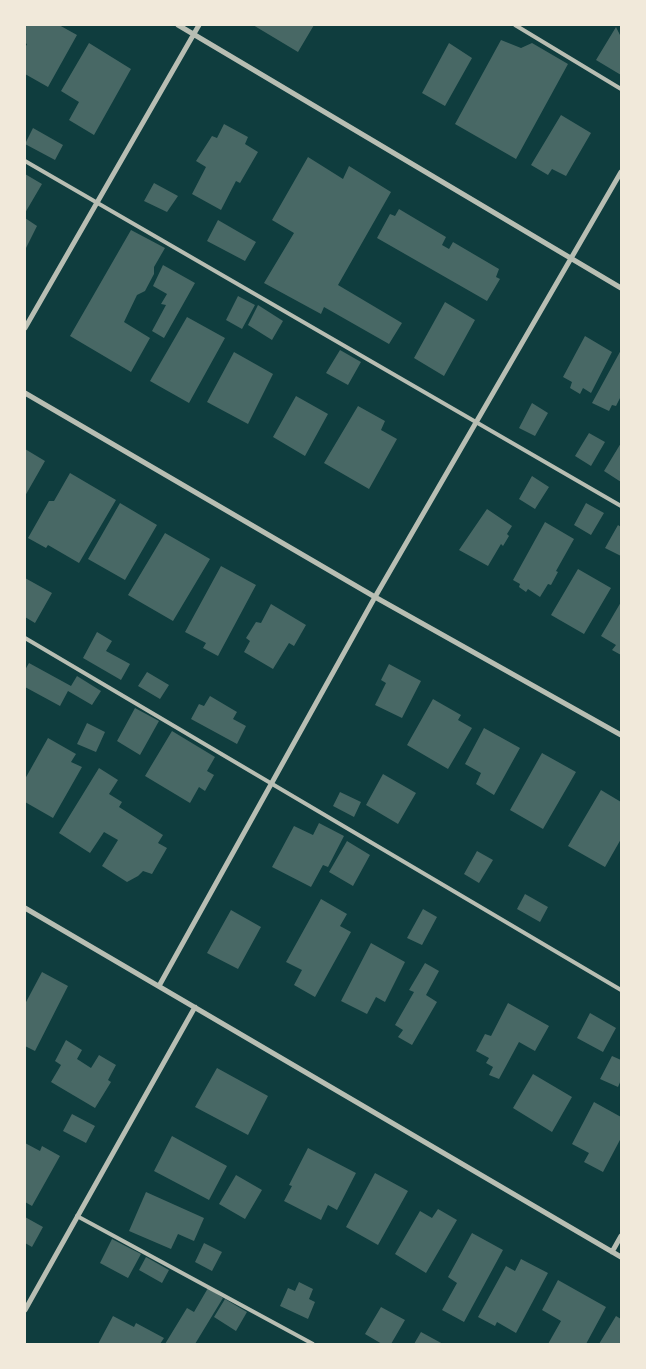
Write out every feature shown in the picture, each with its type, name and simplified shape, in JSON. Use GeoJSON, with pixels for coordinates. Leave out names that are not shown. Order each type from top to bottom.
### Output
{"type":"FeatureCollection","features":[{"type":"Feature","properties":{"kind":"street"},"geometry":{"type":"LineString","coordinates":[[178,25],[621,288]]}},
{"type":"Feature","properties":{"kind":"street"},"geometry":{"type":"LineString","coordinates":[[25,328],[199,25]]}},
{"type":"Feature","properties":{"kind":"street"},"geometry":{"type":"LineString","coordinates":[[159,986],[375,597],[621,172]]}},
{"type":"Feature","properties":{"kind":"street"},"geometry":{"type":"LineString","coordinates":[[25,393],[375,597],[621,735]]}},
{"type":"Feature","properties":{"kind":"street"},"geometry":{"type":"LineString","coordinates":[[25,908],[621,1257]]}},
{"type":"Feature","properties":{"kind":"street"},"geometry":{"type":"LineString","coordinates":[[25,1310],[195,1007]]}},
{"type":"Feature","properties":{"kind":"street"},"geometry":{"type":"LineString","coordinates":[[612,1252],[621,1236]]}},
{"type":"Feature","properties":{"kind":"lane"},"geometry":{"type":"LineString","coordinates":[[515,25],[621,89]]}},
{"type":"Feature","properties":{"kind":"lane"},"geometry":{"type":"LineString","coordinates":[[25,161],[621,506]]}},
{"type":"Feature","properties":{"kind":"lane"},"geometry":{"type":"LineString","coordinates":[[25,638],[621,990]]}},
{"type":"Feature","properties":{"kind":"lane"},"geometry":{"type":"LineString","coordinates":[[77,1216],[313,1344]]}},
{"type":"Feature","properties":{"kind":"building"},"geometry":{"type":"Polygon","coordinates":[[[27,25],[59,25],[77,35],[48,87],[25,74],[25,48],[27,44],[25,43],[25,28],[27,25]]]}},
{"type":"Feature","properties":{"kind":"building"},"geometry":{"type":"Polygon","coordinates":[[[253,25],[314,25],[298,52],[253,25]]]}},
{"type":"Feature","properties":{"kind":"building"},"geometry":{"type":"Polygon","coordinates":[[[616,27],[621,37],[621,75],[596,60],[616,27]]]}},
{"type":"Feature","properties":{"kind":"building"},"geometry":{"type":"Polygon","coordinates":[[[501,40],[521,48],[532,43],[568,64],[516,159],[455,124],[501,40]]]}},
{"type":"Feature","properties":{"kind":"building"},"geometry":{"type":"Polygon","coordinates":[[[89,43],[131,69],[94,135],[69,120],[79,102],[61,91],[89,43]]]}},
{"type":"Feature","properties":{"kind":"building"},"geometry":{"type":"Polygon","coordinates":[[[449,43],[472,58],[445,106],[422,93],[449,43]]]}},
{"type":"Feature","properties":{"kind":"building"},"geometry":{"type":"Polygon","coordinates":[[[561,115],[591,133],[566,176],[552,169],[548,175],[531,165],[561,115]]]}},
{"type":"Feature","properties":{"kind":"building"},"geometry":{"type":"Polygon","coordinates":[[[224,124],[248,137],[245,144],[258,152],[240,183],[236,181],[221,210],[192,194],[206,167],[196,161],[212,136],[217,138],[224,124]]]}},
{"type":"Feature","properties":{"kind":"building"},"geometry":{"type":"Polygon","coordinates":[[[33,128],[63,145],[55,160],[25,144],[33,128]]]}},
{"type":"Feature","properties":{"kind":"building"},"geometry":{"type":"Polygon","coordinates":[[[308,157],[343,179],[349,166],[391,192],[338,285],[402,323],[389,344],[324,307],[321,314],[264,283],[294,233],[272,220],[308,157]]]}},
{"type":"Feature","properties":{"kind":"building"},"geometry":{"type":"Polygon","coordinates":[[[25,174],[42,184],[25,213],[25,174]]]}},
{"type":"Feature","properties":{"kind":"building"},"geometry":{"type":"Polygon","coordinates":[[[154,183],[178,196],[167,212],[144,201],[154,183]]]}},
{"type":"Feature","properties":{"kind":"building"},"geometry":{"type":"Polygon","coordinates":[[[399,209],[446,237],[442,245],[449,249],[453,242],[499,269],[496,277],[500,279],[487,301],[377,238],[390,214],[395,216],[399,209]]]}},
{"type":"Feature","properties":{"kind":"building"},"geometry":{"type":"Polygon","coordinates":[[[25,218],[37,226],[25,250],[25,218]]]}},
{"type":"Feature","properties":{"kind":"building"},"geometry":{"type":"Polygon","coordinates":[[[218,220],[256,242],[245,261],[207,241],[218,220]]]}},
{"type":"Feature","properties":{"kind":"building"},"geometry":{"type":"Polygon","coordinates":[[[131,230],[165,248],[154,267],[154,274],[145,291],[137,295],[124,322],[150,338],[131,372],[70,336],[131,230]]]}},
{"type":"Feature","properties":{"kind":"building"},"geometry":{"type":"Polygon","coordinates":[[[163,265],[195,283],[164,338],[152,331],[166,305],[161,304],[167,294],[153,286],[163,265]]]}},
{"type":"Feature","properties":{"kind":"building"},"geometry":{"type":"Polygon","coordinates":[[[238,296],[255,305],[242,329],[226,320],[238,296]]]}},
{"type":"Feature","properties":{"kind":"building"},"geometry":{"type":"Polygon","coordinates":[[[445,302],[475,320],[444,376],[414,358],[445,302]]]}},
{"type":"Feature","properties":{"kind":"building"},"geometry":{"type":"Polygon","coordinates":[[[258,305],[283,321],[272,340],[248,325],[258,305]]]}},
{"type":"Feature","properties":{"kind":"building"},"geometry":{"type":"Polygon","coordinates":[[[187,317],[225,338],[189,403],[150,381],[187,317]]]}},
{"type":"Feature","properties":{"kind":"building"},"geometry":{"type":"Polygon","coordinates":[[[585,336],[612,352],[591,393],[583,388],[580,394],[570,388],[572,382],[563,377],[585,336]]]}},
{"type":"Feature","properties":{"kind":"building"},"geometry":{"type":"Polygon","coordinates":[[[340,350],[361,362],[348,385],[326,373],[340,350]]]}},
{"type":"Feature","properties":{"kind":"building"},"geometry":{"type":"Polygon","coordinates":[[[621,350],[621,396],[616,406],[612,405],[609,411],[592,403],[621,350]]]}},
{"type":"Feature","properties":{"kind":"building"},"geometry":{"type":"Polygon","coordinates":[[[234,352],[273,374],[248,424],[207,402],[234,352]]]}},
{"type":"Feature","properties":{"kind":"building"},"geometry":{"type":"Polygon","coordinates":[[[296,396],[328,414],[305,456],[273,437],[296,396]]]}},
{"type":"Feature","properties":{"kind":"building"},"geometry":{"type":"Polygon","coordinates":[[[532,403],[548,413],[535,436],[519,428],[532,403]]]}},
{"type":"Feature","properties":{"kind":"building"},"geometry":{"type":"Polygon","coordinates":[[[358,406],[385,421],[381,430],[397,439],[369,489],[324,463],[358,406]]]}},
{"type":"Feature","properties":{"kind":"building"},"geometry":{"type":"Polygon","coordinates":[[[589,433],[605,442],[591,466],[575,456],[589,433]]]}},
{"type":"Feature","properties":{"kind":"building"},"geometry":{"type":"Polygon","coordinates":[[[621,443],[621,482],[604,471],[621,443]]]}},
{"type":"Feature","properties":{"kind":"building"},"geometry":{"type":"Polygon","coordinates":[[[25,449],[45,461],[25,496],[25,449]]]}},
{"type":"Feature","properties":{"kind":"building"},"geometry":{"type":"Polygon","coordinates":[[[70,473],[116,500],[79,563],[48,545],[46,548],[28,538],[49,501],[54,501],[70,473]]]}},
{"type":"Feature","properties":{"kind":"building"},"geometry":{"type":"Polygon","coordinates":[[[532,476],[549,487],[535,509],[519,499],[532,476]]]}},
{"type":"Feature","properties":{"kind":"building"},"geometry":{"type":"Polygon","coordinates":[[[120,503],[157,525],[125,580],[88,559],[120,503]]]}},
{"type":"Feature","properties":{"kind":"building"},"geometry":{"type":"Polygon","coordinates":[[[586,503],[604,513],[591,535],[574,525],[586,503]]]}},
{"type":"Feature","properties":{"kind":"building"},"geometry":{"type":"Polygon","coordinates":[[[487,509],[512,526],[503,546],[501,544],[488,566],[459,550],[487,509]]]}},
{"type":"Feature","properties":{"kind":"building"},"geometry":{"type":"Polygon","coordinates":[[[545,522],[574,539],[556,571],[558,572],[551,585],[548,584],[540,597],[528,589],[526,592],[519,587],[520,584],[513,580],[545,522]]]}},
{"type":"Feature","properties":{"kind":"building"},"geometry":{"type":"Polygon","coordinates":[[[618,525],[621,527],[621,556],[605,548],[618,525]]]}},
{"type":"Feature","properties":{"kind":"building"},"geometry":{"type":"Polygon","coordinates":[[[165,533],[210,559],[173,621],[128,595],[165,533]]]}},
{"type":"Feature","properties":{"kind":"building"},"geometry":{"type":"Polygon","coordinates":[[[221,566],[256,585],[218,656],[203,648],[206,643],[185,632],[221,566]]]}},
{"type":"Feature","properties":{"kind":"building"},"geometry":{"type":"Polygon","coordinates":[[[578,569],[611,588],[584,634],[551,615],[578,569]]]}},
{"type":"Feature","properties":{"kind":"building"},"geometry":{"type":"Polygon","coordinates":[[[25,578],[52,593],[35,623],[25,617],[25,578]]]}},
{"type":"Feature","properties":{"kind":"building"},"geometry":{"type":"Polygon","coordinates":[[[621,602],[621,655],[612,650],[616,645],[601,636],[621,602]]]}},
{"type":"Feature","properties":{"kind":"building"},"geometry":{"type":"Polygon","coordinates":[[[271,604],[306,625],[294,646],[289,643],[273,669],[244,652],[250,641],[246,638],[256,622],[261,623],[271,604]]]}},
{"type":"Feature","properties":{"kind":"building"},"geometry":{"type":"Polygon","coordinates":[[[97,632],[112,641],[106,651],[130,664],[121,680],[83,658],[97,632]]]}},
{"type":"Feature","properties":{"kind":"building"},"geometry":{"type":"Polygon","coordinates":[[[29,663],[71,686],[77,676],[101,691],[92,705],[68,691],[60,706],[25,687],[25,670],[29,663]]]}},
{"type":"Feature","properties":{"kind":"building"},"geometry":{"type":"Polygon","coordinates":[[[389,664],[421,681],[402,718],[375,705],[386,683],[381,680],[389,664]]]}},
{"type":"Feature","properties":{"kind":"building"},"geometry":{"type":"Polygon","coordinates":[[[147,672],[169,685],[160,699],[138,686],[147,672]]]}},
{"type":"Feature","properties":{"kind":"building"},"geometry":{"type":"Polygon","coordinates":[[[210,696],[237,712],[233,719],[246,726],[237,744],[191,719],[199,704],[204,706],[210,696]]]}},
{"type":"Feature","properties":{"kind":"building"},"geometry":{"type":"Polygon","coordinates":[[[433,699],[461,715],[458,720],[472,728],[448,769],[407,745],[433,699]]]}},
{"type":"Feature","properties":{"kind":"building"},"geometry":{"type":"Polygon","coordinates":[[[135,708],[159,721],[140,755],[117,741],[135,708]]]}},
{"type":"Feature","properties":{"kind":"building"},"geometry":{"type":"Polygon","coordinates":[[[87,723],[105,732],[96,752],[77,744],[87,723]]]}},
{"type":"Feature","properties":{"kind":"building"},"geometry":{"type":"Polygon","coordinates":[[[484,728],[520,748],[494,795],[476,784],[481,773],[465,764],[484,728]]]}},
{"type":"Feature","properties":{"kind":"building"},"geometry":{"type":"Polygon","coordinates":[[[172,731],[215,757],[207,771],[214,775],[205,791],[199,787],[190,803],[145,776],[172,731]]]}},
{"type":"Feature","properties":{"kind":"building"},"geometry":{"type":"Polygon","coordinates":[[[48,738],[76,754],[71,762],[82,767],[53,818],[25,802],[25,779],[48,738]]]}},
{"type":"Feature","properties":{"kind":"building"},"geometry":{"type":"Polygon","coordinates":[[[542,753],[576,772],[543,829],[510,810],[542,753]]]}},
{"type":"Feature","properties":{"kind":"building"},"geometry":{"type":"Polygon","coordinates":[[[99,768],[118,780],[109,794],[122,802],[119,807],[163,835],[158,843],[167,848],[152,874],[143,871],[127,882],[102,866],[118,840],[104,832],[90,853],[59,833],[99,768]]]}},
{"type":"Feature","properties":{"kind":"building"},"geometry":{"type":"Polygon","coordinates":[[[383,774],[416,793],[398,824],[366,805],[383,774]]]}},
{"type":"Feature","properties":{"kind":"building"},"geometry":{"type":"Polygon","coordinates":[[[601,790],[621,802],[621,839],[605,867],[568,846],[601,790]]]}},
{"type":"Feature","properties":{"kind":"building"},"geometry":{"type":"Polygon","coordinates":[[[340,792],[361,802],[354,817],[333,806],[340,792]]]}},
{"type":"Feature","properties":{"kind":"building"},"geometry":{"type":"Polygon","coordinates":[[[319,823],[344,836],[328,867],[323,865],[311,887],[272,867],[294,826],[313,835],[319,823]]]}},
{"type":"Feature","properties":{"kind":"building"},"geometry":{"type":"Polygon","coordinates":[[[347,841],[370,855],[353,886],[329,872],[347,841]]]}},
{"type":"Feature","properties":{"kind":"building"},"geometry":{"type":"Polygon","coordinates":[[[477,851],[493,860],[479,883],[464,874],[477,851]]]}},
{"type":"Feature","properties":{"kind":"building"},"geometry":{"type":"Polygon","coordinates":[[[525,894],[548,907],[540,922],[517,909],[525,894]]]}},
{"type":"Feature","properties":{"kind":"building"},"geometry":{"type":"Polygon","coordinates":[[[321,899],[347,914],[340,926],[351,932],[315,997],[294,985],[302,970],[286,962],[321,899]]]}},
{"type":"Feature","properties":{"kind":"building"},"geometry":{"type":"Polygon","coordinates":[[[423,909],[437,917],[422,945],[407,938],[423,909]]]}},
{"type":"Feature","properties":{"kind":"building"},"geometry":{"type":"Polygon","coordinates":[[[231,910],[261,927],[238,969],[207,953],[231,910]]]}},
{"type":"Feature","properties":{"kind":"building"},"geometry":{"type":"Polygon","coordinates":[[[371,943],[405,962],[385,1002],[376,997],[367,1014],[341,1001],[371,943]]]}},
{"type":"Feature","properties":{"kind":"building"},"geometry":{"type":"Polygon","coordinates":[[[425,963],[439,971],[426,995],[437,1002],[412,1045],[398,1037],[403,1030],[395,1025],[414,992],[409,990],[425,963]]]}},
{"type":"Feature","properties":{"kind":"building"},"geometry":{"type":"Polygon","coordinates":[[[42,972],[68,986],[35,1051],[25,1046],[25,1004],[42,972]]]}},
{"type":"Feature","properties":{"kind":"building"},"geometry":{"type":"Polygon","coordinates":[[[508,1003],[549,1026],[535,1051],[519,1042],[499,1079],[489,1075],[493,1067],[486,1063],[489,1058],[476,1051],[485,1034],[491,1036],[508,1003]]]}},
{"type":"Feature","properties":{"kind":"building"},"geometry":{"type":"Polygon","coordinates":[[[590,1013],[616,1028],[603,1052],[577,1038],[590,1013]]]}},
{"type":"Feature","properties":{"kind":"building"},"geometry":{"type":"Polygon","coordinates":[[[66,1040],[82,1050],[77,1059],[91,1068],[99,1055],[116,1065],[108,1080],[111,1082],[95,1108],[51,1082],[61,1065],[55,1061],[66,1040]]]}},
{"type":"Feature","properties":{"kind":"building"},"geometry":{"type":"Polygon","coordinates":[[[612,1056],[621,1060],[621,1080],[618,1087],[600,1079],[612,1056]]]}},
{"type":"Feature","properties":{"kind":"building"},"geometry":{"type":"Polygon","coordinates":[[[217,1068],[268,1096],[248,1135],[195,1107],[217,1068]]]}},
{"type":"Feature","properties":{"kind":"building"},"geometry":{"type":"Polygon","coordinates":[[[533,1074],[572,1097],[552,1132],[513,1108],[533,1074]]]}},
{"type":"Feature","properties":{"kind":"building"},"geometry":{"type":"Polygon","coordinates":[[[594,1102],[621,1117],[621,1138],[603,1172],[584,1162],[589,1153],[572,1144],[594,1102]]]}},
{"type":"Feature","properties":{"kind":"building"},"geometry":{"type":"Polygon","coordinates":[[[72,1114],[95,1126],[86,1143],[63,1131],[72,1114]]]}},
{"type":"Feature","properties":{"kind":"building"},"geometry":{"type":"Polygon","coordinates":[[[172,1136],[227,1166],[209,1200],[154,1171],[172,1136]]]}},
{"type":"Feature","properties":{"kind":"building"},"geometry":{"type":"Polygon","coordinates":[[[25,1143],[40,1151],[42,1146],[60,1156],[32,1206],[25,1202],[25,1143]]]}},
{"type":"Feature","properties":{"kind":"building"},"geometry":{"type":"Polygon","coordinates":[[[308,1148],[356,1173],[337,1210],[328,1205],[321,1220],[284,1201],[292,1186],[289,1185],[308,1148]]]}},
{"type":"Feature","properties":{"kind":"building"},"geometry":{"type":"Polygon","coordinates":[[[375,1173],[408,1191],[378,1245],[346,1227],[375,1173]]]}},
{"type":"Feature","properties":{"kind":"building"},"geometry":{"type":"Polygon","coordinates":[[[236,1175],[262,1190],[245,1219],[219,1204],[236,1175]]]}},
{"type":"Feature","properties":{"kind":"building"},"geometry":{"type":"Polygon","coordinates":[[[146,1192],[204,1218],[194,1241],[178,1234],[171,1249],[129,1231],[146,1192]]]}},
{"type":"Feature","properties":{"kind":"building"},"geometry":{"type":"Polygon","coordinates":[[[438,1209],[457,1220],[426,1273],[395,1254],[420,1211],[432,1218],[438,1209]]]}},
{"type":"Feature","properties":{"kind":"building"},"geometry":{"type":"Polygon","coordinates":[[[25,1217],[43,1227],[32,1247],[25,1243],[25,1217]]]}},
{"type":"Feature","properties":{"kind":"building"},"geometry":{"type":"Polygon","coordinates":[[[472,1233],[503,1250],[464,1322],[442,1310],[457,1283],[448,1277],[472,1233]]]}},
{"type":"Feature","properties":{"kind":"building"},"geometry":{"type":"Polygon","coordinates":[[[112,1239],[141,1254],[128,1278],[100,1263],[112,1239]]]}},
{"type":"Feature","properties":{"kind":"building"},"geometry":{"type":"Polygon","coordinates":[[[204,1243],[222,1252],[212,1271],[195,1262],[204,1243]]]}},
{"type":"Feature","properties":{"kind":"building"},"geometry":{"type":"Polygon","coordinates":[[[146,1257],[169,1270],[162,1283],[139,1270],[146,1257]]]}},
{"type":"Feature","properties":{"kind":"building"},"geometry":{"type":"Polygon","coordinates":[[[521,1259],[548,1273],[516,1333],[497,1322],[495,1326],[478,1317],[506,1266],[515,1271],[521,1259]]]}},
{"type":"Feature","properties":{"kind":"building"},"geometry":{"type":"Polygon","coordinates":[[[558,1280],[606,1307],[586,1344],[548,1344],[561,1321],[542,1310],[558,1280]]]}},
{"type":"Feature","properties":{"kind":"building"},"geometry":{"type":"Polygon","coordinates":[[[299,1282],[313,1289],[309,1299],[315,1302],[308,1319],[280,1306],[288,1288],[295,1291],[299,1282]]]}},
{"type":"Feature","properties":{"kind":"building"},"geometry":{"type":"Polygon","coordinates":[[[208,1288],[223,1298],[195,1344],[165,1344],[187,1308],[194,1312],[208,1288]]]}},
{"type":"Feature","properties":{"kind":"building"},"geometry":{"type":"Polygon","coordinates":[[[225,1299],[247,1312],[236,1331],[214,1317],[225,1299]]]}},
{"type":"Feature","properties":{"kind":"building"},"geometry":{"type":"Polygon","coordinates":[[[381,1307],[405,1320],[391,1344],[382,1344],[365,1334],[381,1307]]]}},
{"type":"Feature","properties":{"kind":"building"},"geometry":{"type":"Polygon","coordinates":[[[113,1316],[134,1327],[136,1323],[164,1338],[160,1344],[98,1344],[113,1316]]]}},
{"type":"Feature","properties":{"kind":"building"},"geometry":{"type":"Polygon","coordinates":[[[616,1316],[621,1319],[621,1344],[599,1344],[616,1316]]]}},
{"type":"Feature","properties":{"kind":"building"},"geometry":{"type":"Polygon","coordinates":[[[421,1332],[443,1344],[414,1344],[421,1332]]]}}]}
